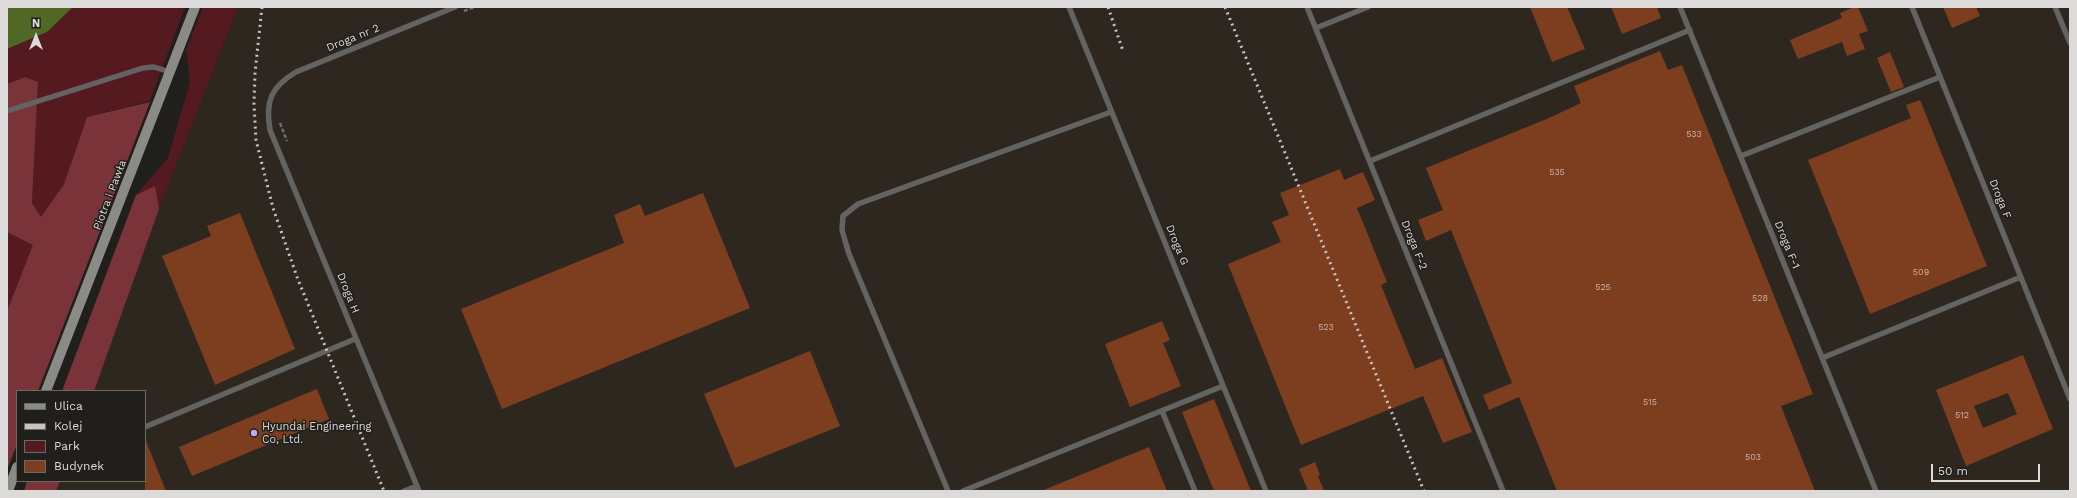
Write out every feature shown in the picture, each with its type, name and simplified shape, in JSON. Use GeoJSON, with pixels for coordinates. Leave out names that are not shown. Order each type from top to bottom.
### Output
{"type":"FeatureCollection","features":[{"type":"Feature","properties":{"kind":"street","name":"Piotra i Pawła"},"geometry":{"type":"LineString","coordinates":[[46,390],[195,7]]}},
{"type":"Feature","properties":{"kind":"street"},"geometry":{"type":"LineString","coordinates":[[8,491],[16,470]]}},
{"type":"Feature","properties":{"kind":"lane","name":"Droga nr 2"},"geometry":{"type":"LineString","coordinates":[[270,100],[275,89],[285,79],[296,72],[455,7]]}},
{"type":"Feature","properties":{"kind":"lane","name":"Droga G"},"geometry":{"type":"LineString","coordinates":[[1069,7],[1266,491]]}},
{"type":"Feature","properties":{"kind":"lane","name":"Droga F-2"},"geometry":{"type":"LineString","coordinates":[[1307,7],[1503,491]]}},
{"type":"Feature","properties":{"kind":"lane"},"geometry":{"type":"LineString","coordinates":[[1316,28],[1368,7]]}},
{"type":"Feature","properties":{"kind":"lane","name":"Droga F-1"},"geometry":{"type":"LineString","coordinates":[[1680,7],[1876,491]]}},
{"type":"Feature","properties":{"kind":"lane","name":"Droga F"},"geometry":{"type":"LineString","coordinates":[[1912,7],[2070,399]]}},
{"type":"Feature","properties":{"kind":"lane"},"geometry":{"type":"LineString","coordinates":[[2055,7],[2070,43]]}},
{"type":"Feature","properties":{"kind":"lane"},"geometry":{"type":"LineString","coordinates":[[1370,161],[1690,30]]}},
{"type":"Feature","properties":{"kind":"lane"},"geometry":{"type":"LineString","coordinates":[[7,111],[137,70],[154,67],[170,72]]}},
{"type":"Feature","properties":{"kind":"lane"},"geometry":{"type":"LineString","coordinates":[[1741,156],[1940,76]]}},
{"type":"Feature","properties":{"kind":"lane","name":"Droga H"},"geometry":{"type":"LineString","coordinates":[[270,100],[268,116],[270,130],[300,198],[356,339],[418,488]]}},
{"type":"Feature","properties":{"kind":"lane"},"geometry":{"type":"LineString","coordinates":[[948,491],[849,254],[842,230],[843,216],[858,204],[1112,112]]}},
{"type":"Feature","properties":{"kind":"lane"},"geometry":{"type":"LineString","coordinates":[[1822,358],[2021,277]]}},
{"type":"Feature","properties":{"kind":"lane"},"geometry":{"type":"LineString","coordinates":[[146,427],[356,339]]}},
{"type":"Feature","properties":{"kind":"lane"},"geometry":{"type":"LineString","coordinates":[[963,491],[1223,386]]}},
{"type":"Feature","properties":{"kind":"lane"},"geometry":{"type":"LineString","coordinates":[[1162,411],[1195,491]]}},
{"type":"Feature","properties":{"kind":"lane"},"geometry":{"type":"LineString","coordinates":[[404,491],[418,488]]}},
{"type":"Feature","properties":{"kind":"path"},"geometry":{"type":"LineString","coordinates":[[460,13],[475,7]]}},
{"type":"Feature","properties":{"kind":"path"},"geometry":{"type":"LineString","coordinates":[[278,118],[289,146]]}},
{"type":"Feature","properties":{"kind":"shaded area"},"geometry":{"type":"Polygon","coordinates":[[[7,7],[73,7],[47,32],[7,49],[7,7]]]}},
{"type":"Feature","properties":{"kind":"shaded area"},"geometry":{"type":"Polygon","coordinates":[[[238,7],[2070,7],[2070,491],[43,491],[46,482],[146,482],[146,390],[81,390],[206,66],[210,78],[238,7]]]}},
{"type":"Feature","properties":{"kind":"shaded area"},"geometry":{"type":"Polygon","coordinates":[[[25,77],[38,82],[32,203],[41,217],[64,184],[87,117],[150,102],[38,390],[16,390],[16,447],[7,470],[7,311],[33,245],[7,232],[7,84],[25,77]]]}},
{"type":"Feature","properties":{"kind":"shaded area"},"geometry":{"type":"Polygon","coordinates":[[[155,186],[159,209],[94,390],[62,390],[136,195],[155,186]]]}},
{"type":"Feature","properties":{"kind":"shaded area"},"geometry":{"type":"Polygon","coordinates":[[[27,482],[60,482],[56,491],[24,491],[27,482]]]}},
{"type":"Feature","properties":{"kind":"green space"},"geometry":{"type":"Polygon","coordinates":[[[73,7],[185,7],[150,101],[87,117],[64,184],[41,218],[32,203],[38,82],[25,77],[7,84],[7,49],[47,32],[73,7]]]}},
{"type":"Feature","properties":{"kind":"green space"},"geometry":{"type":"Polygon","coordinates":[[[203,7],[238,7],[159,209],[155,186],[136,195],[168,158],[190,82],[186,50],[203,7]]]}},
{"type":"Feature","properties":{"kind":"green space"},"geometry":{"type":"Polygon","coordinates":[[[7,232],[34,245],[7,311],[7,232]]]}},
{"type":"Feature","properties":{"kind":"building"},"geometry":{"type":"Polygon","coordinates":[[[1530,7],[1567,7],[1585,49],[1552,62],[1530,7]]]}},
{"type":"Feature","properties":{"kind":"building"},"geometry":{"type":"Polygon","coordinates":[[[1611,7],[1657,7],[1661,18],[1622,34],[1611,7]]]}},
{"type":"Feature","properties":{"kind":"building"},"geometry":{"type":"Polygon","coordinates":[[[1854,7],[1858,7],[1868,31],[1859,34],[1865,49],[1847,56],[1842,42],[1798,59],[1790,40],[1842,18],[1840,13],[1854,7]]]}},
{"type":"Feature","properties":{"kind":"building"},"geometry":{"type":"Polygon","coordinates":[[[1943,7],[1976,7],[1980,16],[1952,28],[1943,7]]]}},
{"type":"Feature","properties":{"kind":"building"},"geometry":{"type":"Polygon","coordinates":[[[1660,51],[1668,70],[1682,65],[1813,394],[1781,406],[1815,491],[1557,491],[1519,397],[1489,410],[1483,395],[1512,383],[1451,230],[1426,241],[1418,220],[1443,210],[1426,168],[1549,118],[1581,103],[1574,86],[1660,51]]]}},
{"type":"Feature","properties":{"kind":"building"},"geometry":{"type":"Polygon","coordinates":[[[1890,52],[1904,87],[1891,92],[1877,58],[1890,52]]]}},
{"type":"Feature","properties":{"kind":"building"},"geometry":{"type":"Polygon","coordinates":[[[1920,100],[1987,266],[1870,314],[1808,160],[1911,118],[1906,105],[1920,100]]]}},
{"type":"Feature","properties":{"kind":"building"},"geometry":{"type":"Polygon","coordinates":[[[1340,169],[1344,180],[1363,172],[1375,200],[1357,208],[1387,282],[1381,285],[1415,369],[1442,358],[1472,432],[1443,443],[1423,396],[1301,445],[1228,264],[1281,242],[1272,222],[1289,215],[1280,193],[1340,169]]]}},
{"type":"Feature","properties":{"kind":"building"},"geometry":{"type":"Polygon","coordinates":[[[703,193],[750,308],[502,409],[461,309],[624,243],[614,215],[640,204],[645,216],[703,193]]]}},
{"type":"Feature","properties":{"kind":"building"},"geometry":{"type":"Polygon","coordinates":[[[240,213],[295,349],[215,385],[162,256],[211,236],[207,226],[240,213]]]}},
{"type":"Feature","properties":{"kind":"building"},"geometry":{"type":"Polygon","coordinates":[[[1162,321],[1170,340],[1163,343],[1181,386],[1130,407],[1105,344],[1162,321]]]}},
{"type":"Feature","properties":{"kind":"building"},"geometry":{"type":"Polygon","coordinates":[[[810,351],[840,426],[735,468],[704,394],[810,351]]]}},
{"type":"Feature","properties":{"kind":"building"},"geometry":{"type":"Polygon","coordinates":[[[2023,355],[2053,429],[1966,466],[1936,390],[2023,355]],[[2008,393],[1974,406],[1983,428],[2017,414],[2008,393]]]}},
{"type":"Feature","properties":{"kind":"building","name":"Hyundai Engineering Co, Ltd."},"geometry":{"type":"Polygon","coordinates":[[[317,389],[329,419],[192,476],[179,447],[317,389]]]}},
{"type":"Feature","properties":{"kind":"building"},"geometry":{"type":"Polygon","coordinates":[[[1214,399],[1251,491],[1214,491],[1182,412],[1214,399]]]}},
{"type":"Feature","properties":{"kind":"building"},"geometry":{"type":"Polygon","coordinates":[[[146,441],[166,491],[145,491],[146,482],[146,441]]]}},
{"type":"Feature","properties":{"kind":"building"},"geometry":{"type":"Polygon","coordinates":[[[1149,447],[1167,491],[1041,491],[1149,447]]]}},
{"type":"Feature","properties":{"kind":"building"},"geometry":{"type":"Polygon","coordinates":[[[1315,462],[1320,475],[1318,476],[1324,491],[1308,491],[1299,469],[1315,462]]]}},
{"type":"Feature","properties":{"kind":"railway"},"geometry":{"type":"LineString","coordinates":[[262,7],[255,73],[254,104],[256,140],[273,208],[297,277],[384,491]]}},
{"type":"Feature","properties":{"kind":"railway"},"geometry":{"type":"LineString","coordinates":[[1108,7],[1123,51]]}},
{"type":"Feature","properties":{"kind":"railway"},"geometry":{"type":"LineString","coordinates":[[1225,7],[1424,491]]}},
{"type":"Feature","properties":{"kind":"place","name":"Hyundai Engineering Co, Ltd."},"geometry":{"type":"Point","coordinates":[254,433]}}]}
